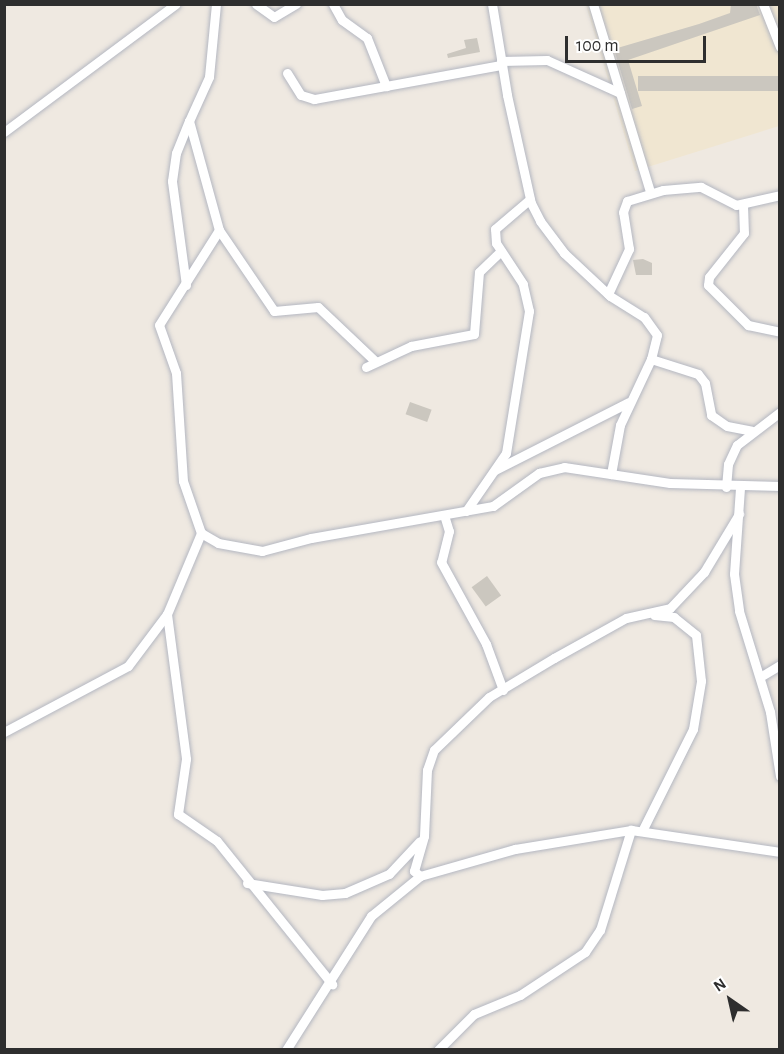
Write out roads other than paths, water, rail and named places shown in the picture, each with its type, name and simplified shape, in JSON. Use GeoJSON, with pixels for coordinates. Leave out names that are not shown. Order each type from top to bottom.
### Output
{"type":"FeatureCollection","features":[{"type":"Feature","properties":{"kind":"street"},"geometry":{"type":"LineString","coordinates":[[4,132],[176,4]]}},
{"type":"Feature","properties":{"kind":"street"},"geometry":{"type":"LineString","coordinates":[[186,285],[172,180],[176,153],[209,77],[216,4]]}},
{"type":"Feature","properties":{"kind":"street"},"geometry":{"type":"LineString","coordinates":[[256,4],[274,17],[296,4]]}},
{"type":"Feature","properties":{"kind":"street"},"geometry":{"type":"LineString","coordinates":[[333,4],[342,20],[367,38],[386,86]]}},
{"type":"Feature","properties":{"kind":"street"},"geometry":{"type":"LineString","coordinates":[[492,4],[530,199],[549,235],[608,294],[653,327],[657,335],[651,359],[629,402],[614,444],[611,474]]}},
{"type":"Feature","properties":{"kind":"street"},"geometry":{"type":"LineString","coordinates":[[593,4],[650,192]]}},
{"type":"Feature","properties":{"kind":"street"},"geometry":{"type":"LineString","coordinates":[[763,4],[780,47]]}},
{"type":"Feature","properties":{"kind":"street"},"geometry":{"type":"LineString","coordinates":[[286,73],[304,98],[386,86],[502,63],[547,60],[620,93]]}},
{"type":"Feature","properties":{"kind":"street"},"geometry":{"type":"LineString","coordinates":[[189,122],[219,230],[274,311],[318,307],[375,361]]}},
{"type":"Feature","properties":{"kind":"street"},"geometry":{"type":"LineString","coordinates":[[608,294],[629,249],[623,205],[650,192],[701,187],[743,205],[780,195]]}},
{"type":"Feature","properties":{"kind":"street"},"geometry":{"type":"LineString","coordinates":[[466,511],[506,453],[529,311],[523,284],[501,251],[495,229],[530,199]]}},
{"type":"Feature","properties":{"kind":"street"},"geometry":{"type":"LineString","coordinates":[[743,205],[744,233],[709,277],[708,285],[748,325],[780,332]]}},
{"type":"Feature","properties":{"kind":"street"},"geometry":{"type":"LineString","coordinates":[[219,230],[159,325],[176,373],[183,481],[201,533],[218,543],[262,551],[493,507],[552,468],[726,487],[780,486]]}},
{"type":"Feature","properties":{"kind":"street"},"geometry":{"type":"LineString","coordinates":[[366,367],[411,346],[474,334],[479,272],[501,251]]}},
{"type":"Feature","properties":{"kind":"street"},"geometry":{"type":"LineString","coordinates":[[651,359],[698,374],[705,383],[711,415],[727,426],[752,431]]}},
{"type":"Feature","properties":{"kind":"street"},"geometry":{"type":"LineString","coordinates":[[492,471],[629,402]]}},
{"type":"Feature","properties":{"kind":"street"},"geometry":{"type":"LineString","coordinates":[[726,487],[728,464],[752,431],[780,411]]}},
{"type":"Feature","properties":{"kind":"street"},"geometry":{"type":"LineString","coordinates":[[740,488],[734,574],[739,611],[760,677],[780,776]]}},
{"type":"Feature","properties":{"kind":"street"},"geometry":{"type":"LineString","coordinates":[[420,876],[414,871],[424,836],[427,770],[434,750],[503,690],[626,618],[650,615],[670,608],[688,594],[739,514]]}},
{"type":"Feature","properties":{"kind":"street"},"geometry":{"type":"LineString","coordinates":[[444,515],[449,531],[441,562],[486,644],[503,690]]}},
{"type":"Feature","properties":{"kind":"street"},"geometry":{"type":"LineString","coordinates":[[4,732],[128,666],[167,614],[201,533]]}},
{"type":"Feature","properties":{"kind":"street"},"geometry":{"type":"LineString","coordinates":[[167,614],[186,759],[178,814],[217,841],[247,883],[332,984]]}},
{"type":"Feature","properties":{"kind":"street"},"geometry":{"type":"LineString","coordinates":[[642,831],[693,729],[701,681],[701,654],[688,624],[650,615]]}},
{"type":"Feature","properties":{"kind":"street"},"geometry":{"type":"LineString","coordinates":[[760,677],[780,665]]}},
{"type":"Feature","properties":{"kind":"street"},"geometry":{"type":"LineString","coordinates":[[438,1050],[474,1014],[520,995],[585,952],[600,930],[631,830]]}},
{"type":"Feature","properties":{"kind":"street"},"geometry":{"type":"LineString","coordinates":[[286,1050],[332,984],[371,916],[420,876],[526,847],[631,830],[780,852]]}},
{"type":"Feature","properties":{"kind":"street"},"geometry":{"type":"LineString","coordinates":[[247,883],[322,895],[345,893],[389,874],[424,836]]}}]}
